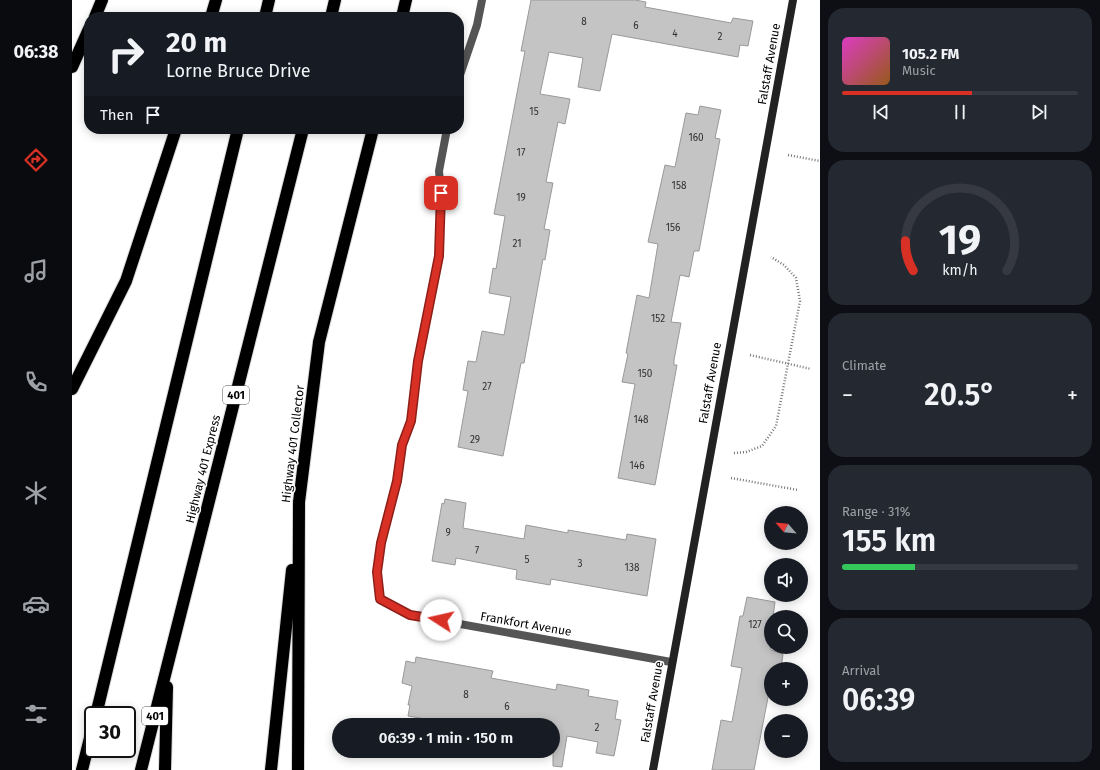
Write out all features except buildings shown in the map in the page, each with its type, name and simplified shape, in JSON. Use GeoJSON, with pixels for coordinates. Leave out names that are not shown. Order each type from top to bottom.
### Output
{"type":"FeatureCollection","features":[{"type":"Feature","properties":{"kind":"highway"},"geometry":{"type":"LineString","coordinates":[[97,12],[102,0]]}},
{"type":"Feature","properties":{"kind":"highway"},"geometry":{"type":"LineString","coordinates":[[212,12],[216,0]]}},
{"type":"Feature","properties":{"kind":"highway"},"geometry":{"type":"LineString","coordinates":[[266,12],[269,0]]}},
{"type":"Feature","properties":{"kind":"highway"},"geometry":{"type":"LineString","coordinates":[[332,12],[335,0]]}},
{"type":"Feature","properties":{"kind":"highway"},"geometry":{"type":"LineString","coordinates":[[403,12],[406,0]]}},
{"type":"Feature","properties":{"kind":"highway"},"geometry":{"type":"LineString","coordinates":[[72,66],[84,40]]}},
{"type":"Feature","properties":{"kind":"highway"},"geometry":{"type":"LineString","coordinates":[[72,390],[126,281],[174,134]]}},
{"type":"Feature","properties":{"kind":"highway"},"geometry":{"type":"LineString","coordinates":[[98,706],[237,134]]}},
{"type":"Feature","properties":{"kind":"highway","name":"Highway 401 Express"},"geometry":{"type":"LineString","coordinates":[[141,770],[302,134]]}},
{"type":"Feature","properties":{"kind":"highway","name":"Highway 401 Collector"},"geometry":{"type":"LineString","coordinates":[[298,770],[299,502],[319,342],[372,134]]}},
{"type":"Feature","properties":{"kind":"highway"},"geometry":{"type":"LineString","coordinates":[[271,770],[299,502]]}},
{"type":"Feature","properties":{"kind":"highway"},"geometry":{"type":"LineString","coordinates":[[165,770],[168,661]]}},
{"type":"Feature","properties":{"kind":"highway"},"geometry":{"type":"LineString","coordinates":[[82,770],[85,758]]}},
{"type":"Feature","properties":{"kind":"street"},"geometry":{"type":"LineString","coordinates":[[464,63],[477,25],[482,0]]}},
{"type":"Feature","properties":{"kind":"street","name":"Falstaff Avenue"},"geometry":{"type":"LineString","coordinates":[[653,770],[793,0]]}},
{"type":"Feature","properties":{"kind":"street","name":"Frankfort Avenue"},"geometry":{"type":"LineString","coordinates":[[446,134],[438,170],[441,193],[439,256],[418,361],[411,421],[402,445],[397,481],[381,543],[377,572],[380,599],[410,615],[672,662]]}},
{"type":"Feature","properties":{"kind":"path"},"geometry":{"type":"LineString","coordinates":[[788,155],[820,161]]}},
{"type":"Feature","properties":{"kind":"path"},"geometry":{"type":"LineString","coordinates":[[734,453],[746,452],[762,446],[776,426],[800,301],[796,278],[784,265],[771,257]]}},
{"type":"Feature","properties":{"kind":"path"},"geometry":{"type":"LineString","coordinates":[[750,355],[811,369]]}},
{"type":"Feature","properties":{"kind":"path"},"geometry":{"type":"LineString","coordinates":[[730,478],[798,490]]}},
{"type":"Feature","properties":{"kind":"route"},"geometry":{"type":"LineString","coordinates":[[441,193],[439,256],[418,361],[411,421],[402,445],[397,481],[381,543],[377,572],[380,599],[410,615],[441,620]]}}]}
